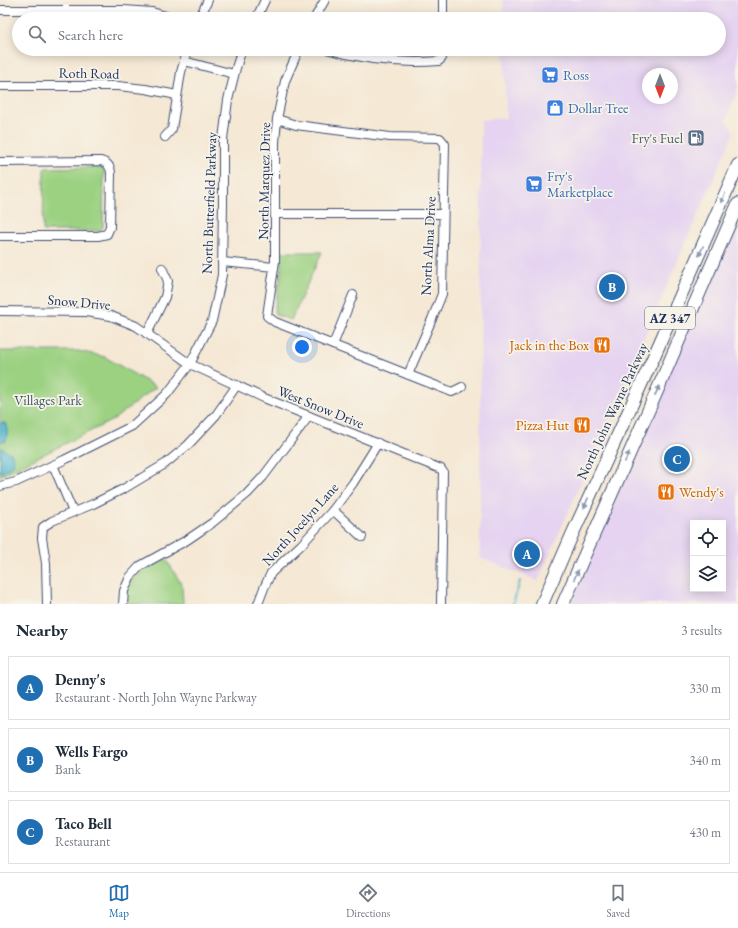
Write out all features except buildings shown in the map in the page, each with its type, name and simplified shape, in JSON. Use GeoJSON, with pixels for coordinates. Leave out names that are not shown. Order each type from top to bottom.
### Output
{"type":"FeatureCollection","features":[{"type":"Feature","properties":{"kind":"highway","name":"North John Wayne Parkway"},"geometry":{"type":"LineString","coordinates":[[542,604],[643,381],[738,165]]}},
{"type":"Feature","properties":{"kind":"highway","name":"AZ 347"},"geometry":{"type":"LineString","coordinates":[[563,604],[658,391],[738,204]]}},
{"type":"Feature","properties":{"kind":"highway"},"geometry":{"type":"LineString","coordinates":[[642,424],[636,421],[635,417],[643,381]]}},
{"type":"Feature","properties":{"kind":"street"},"geometry":{"type":"LineString","coordinates":[[202,12],[208,0]]}},
{"type":"Feature","properties":{"kind":"street"},"geometry":{"type":"LineString","coordinates":[[259,12],[265,0]]}},
{"type":"Feature","properties":{"kind":"street"},"geometry":{"type":"LineString","coordinates":[[318,12],[325,0]]}},
{"type":"Feature","properties":{"kind":"street"},"geometry":{"type":"LineString","coordinates":[[443,0],[443,12]]}},
{"type":"Feature","properties":{"kind":"street"},"geometry":{"type":"LineString","coordinates":[[0,10],[124,10],[152,12]]}},
{"type":"Feature","properties":{"kind":"street"},"geometry":{"type":"LineString","coordinates":[[165,138],[172,129],[181,72],[186,56]]}},
{"type":"Feature","properties":{"kind":"street","name":"North Butterfield Parkway"},"geometry":{"type":"LineString","coordinates":[[0,486],[16,482],[54,465],[132,426],[167,394],[190,364],[212,321],[222,275],[223,139],[228,100],[240,56]]}},
{"type":"Feature","properties":{"kind":"street","name":"North Marquez Drive"},"geometry":{"type":"LineString","coordinates":[[296,56],[285,81],[275,142],[274,267],[267,316],[275,322],[333,345]]}},
{"type":"Feature","properties":{"kind":"street"},"geometry":{"type":"LineString","coordinates":[[354,56],[376,60],[419,62],[439,61],[442,56]]}},
{"type":"Feature","properties":{"kind":"street"},"geometry":{"type":"LineString","coordinates":[[184,62],[234,74]]}},
{"type":"Feature","properties":{"kind":"street","name":"Roth Road"},"geometry":{"type":"LineString","coordinates":[[0,86],[118,86],[145,89],[177,96]]}},
{"type":"Feature","properties":{"kind":"street","name":"North Alma Drive"},"geometry":{"type":"LineString","coordinates":[[278,119],[296,125],[390,138],[440,138],[445,144],[442,294],[409,375]]}},
{"type":"Feature","properties":{"kind":"street"},"geometry":{"type":"LineString","coordinates":[[0,162],[101,161],[108,164],[111,168],[110,230],[107,234],[98,236],[0,236]]}},
{"type":"Feature","properties":{"kind":"street"},"geometry":{"type":"LineString","coordinates":[[275,214],[443,214]]}},
{"type":"Feature","properties":{"kind":"street"},"geometry":{"type":"LineString","coordinates":[[222,262],[274,267]]}},
{"type":"Feature","properties":{"kind":"street"},"geometry":{"type":"LineString","coordinates":[[147,334],[165,297],[168,281],[162,268]]}},
{"type":"Feature","properties":{"kind":"street"},"geometry":{"type":"LineString","coordinates":[[353,295],[333,345],[452,392],[462,387]]}},
{"type":"Feature","properties":{"kind":"street","name":"Snow Drive"},"geometry":{"type":"LineString","coordinates":[[0,312],[86,312],[111,316],[136,326],[190,364]]}},
{"type":"Feature","properties":{"kind":"street","name":"West Snow Drive"},"geometry":{"type":"LineString","coordinates":[[190,364],[264,398],[441,469],[443,472],[441,604]]}},
{"type":"Feature","properties":{"kind":"street"},"geometry":{"type":"LineString","coordinates":[[47,604],[46,563],[42,538],[43,527],[125,488],[165,464],[188,445],[216,415],[237,385]]}},
{"type":"Feature","properties":{"kind":"street"},"geometry":{"type":"LineString","coordinates":[[124,604],[124,591],[130,577],[140,566],[187,540],[212,523],[246,494],[263,477],[309,416]]}},
{"type":"Feature","properties":{"kind":"street","name":"North Jocelyn Lane"},"geometry":{"type":"LineString","coordinates":[[258,604],[271,573],[301,545],[333,510],[354,483],[378,443]]}},
{"type":"Feature","properties":{"kind":"street"},"geometry":{"type":"LineString","coordinates":[[54,465],[73,512]]}},
{"type":"Feature","properties":{"kind":"street"},"geometry":{"type":"LineString","coordinates":[[333,510],[362,537]]}},
{"type":"Feature","properties":{"kind":"shaded area"},"geometry":{"type":"Polygon","coordinates":[[[503,0],[738,0],[738,88],[726,120],[734,132],[538,581],[480,558],[481,120],[506,118],[504,56],[726,56],[726,12],[503,12],[503,0]]]}},
{"type":"Feature","properties":{"kind":"shaded area"},"geometry":{"type":"Polygon","coordinates":[[[738,206],[738,604],[571,604],[738,206]]]}},
{"type":"Feature","properties":{"kind":"green space"},"geometry":{"type":"Polygon","coordinates":[[[98,167],[104,170],[103,227],[100,231],[43,231],[44,168],[98,167]]]}},
{"type":"Feature","properties":{"kind":"green space"},"geometry":{"type":"Polygon","coordinates":[[[281,252],[322,252],[291,320],[276,315],[274,311],[281,275],[281,252]]]}},
{"type":"Feature","properties":{"kind":"green space","name":"Villages Park"},"geometry":{"type":"Polygon","coordinates":[[[0,351],[79,351],[105,357],[156,387],[113,420],[0,476],[0,351]]]}},
{"type":"Feature","properties":{"kind":"green space"},"geometry":{"type":"Polygon","coordinates":[[[166,559],[182,585],[183,604],[127,604],[127,591],[132,579],[148,567],[166,559]]]}},
{"type":"Feature","properties":{"kind":"water"},"geometry":{"type":"Polygon","coordinates":[[[0,423],[5,423],[6,425],[6,441],[0,441],[0,423]]]}},
{"type":"Feature","properties":{"kind":"water"},"geometry":{"type":"Polygon","coordinates":[[[0,449],[12,454],[14,464],[3,472],[0,472],[0,449]]]}},
{"type":"Feature","properties":{"kind":"waterway"},"geometry":{"type":"LineString","coordinates":[[513,604],[520,581]]}},
{"type":"Feature","properties":{"kind":"place","name":"Ross"},"geometry":{"type":"Point","coordinates":[550,75]}},
{"type":"Feature","properties":{"kind":"place","name":"Dollar Tree"},"geometry":{"type":"Point","coordinates":[555,108]}},
{"type":"Feature","properties":{"kind":"place","name":"Fry's Fuel"},"geometry":{"type":"Point","coordinates":[696,138]}},
{"type":"Feature","properties":{"kind":"place","name":"Fry's Marketplace"},"geometry":{"type":"Point","coordinates":[534,184]}},
{"type":"Feature","properties":{"kind":"place","name":"Wells Fargo"},"geometry":{"type":"Point","coordinates":[612,287]}},
{"type":"Feature","properties":{"kind":"place","name":"Jack in the Box"},"geometry":{"type":"Point","coordinates":[602,345]}},
{"type":"Feature","properties":{"kind":"place","name":"Pizza Hut"},"geometry":{"type":"Point","coordinates":[582,425]}},
{"type":"Feature","properties":{"kind":"place","name":"Taco Bell"},"geometry":{"type":"Point","coordinates":[677,459]}},
{"type":"Feature","properties":{"kind":"place","name":"Wendy's"},"geometry":{"type":"Point","coordinates":[666,492]}},
{"type":"Feature","properties":{"kind":"place","name":"Denny's"},"geometry":{"type":"Point","coordinates":[527,554]}}]}
